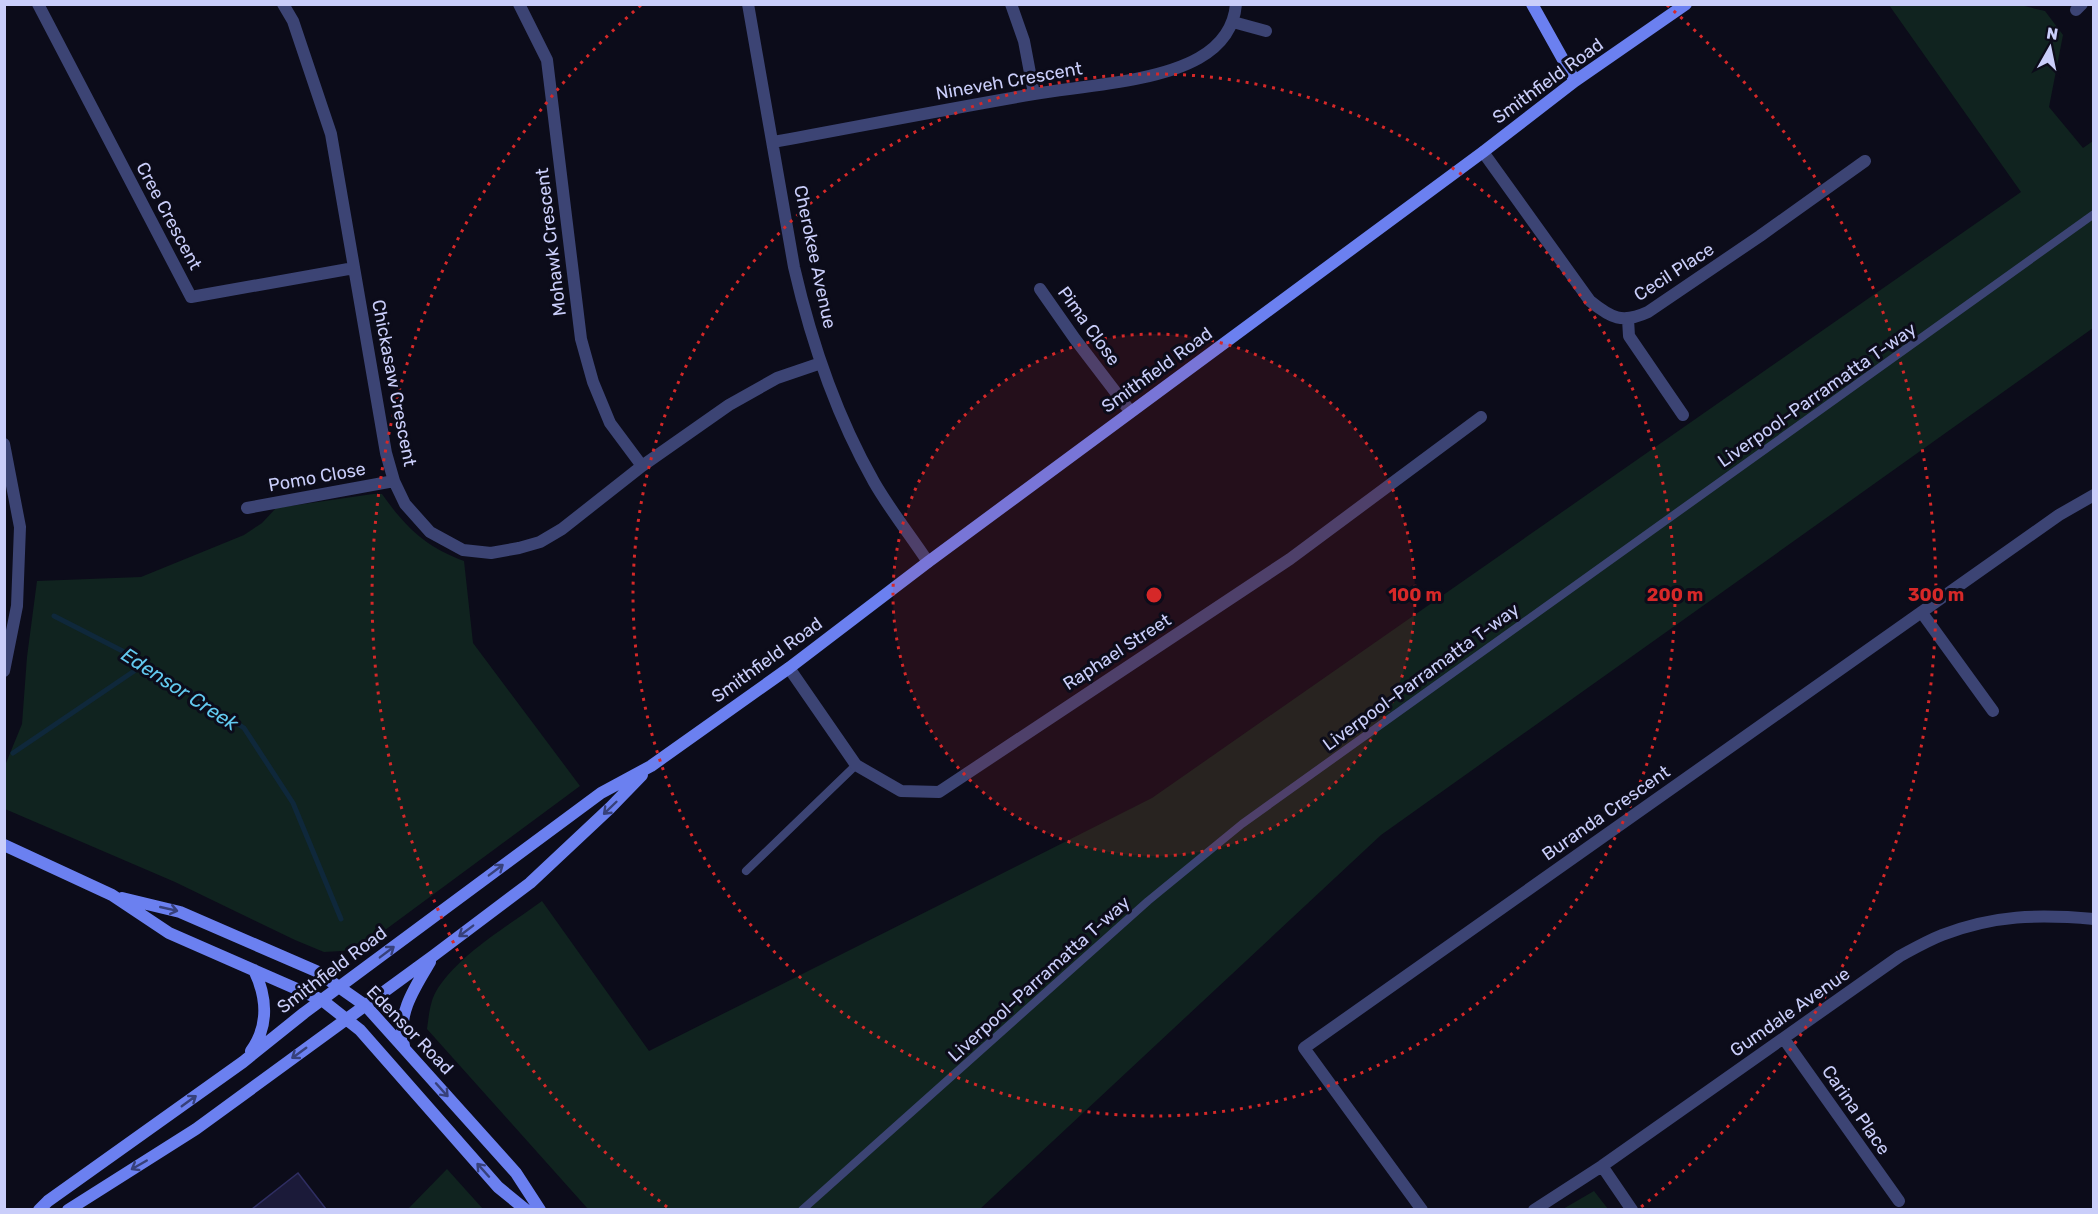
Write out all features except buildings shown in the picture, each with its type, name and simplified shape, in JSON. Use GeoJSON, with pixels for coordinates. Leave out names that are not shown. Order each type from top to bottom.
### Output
{"type":"FeatureCollection","features":[{"type":"Feature","properties":{"kind":"main road"},"geometry":{"type":"LineString","coordinates":[[1532,4],[1575,81]]}},
{"type":"Feature","properties":{"kind":"main road","name":"Smithfield Road"},"geometry":{"type":"LineString","coordinates":[[39,1209],[243,1062],[322,1000],[601,793],[651,766],[789,668],[1130,411],[1483,152],[1575,81],[1686,4]]}},
{"type":"Feature","properties":{"kind":"main road","name":"Smithfield Road"},"geometry":{"type":"LineString","coordinates":[[69,1209],[196,1129],[530,883],[651,766]]}},
{"type":"Feature","properties":{"kind":"main road","name":"Edensor Road"},"geometry":{"type":"LineString","coordinates":[[4,845],[112,895],[169,933],[322,1000],[360,1030],[498,1187],[526,1209]]}},
{"type":"Feature","properties":{"kind":"main road","name":"Edensor Road"},"geometry":{"type":"LineString","coordinates":[[112,895],[180,912],[316,971],[341,987],[366,1006],[404,1046],[516,1173],[540,1209]]}},
{"type":"Feature","properties":{"kind":"main road"},"geometry":{"type":"LineString","coordinates":[[404,1046],[402,1029],[407,1005],[433,956]]}},
{"type":"Feature","properties":{"kind":"main road"},"geometry":{"type":"LineString","coordinates":[[243,1062],[256,1043],[264,1020],[265,1006],[261,985],[254,970]]}},
{"type":"Feature","properties":{"kind":"street","name":"Cree Crescent"},"geometry":{"type":"LineString","coordinates":[[38,4],[191,297],[354,268]]}},
{"type":"Feature","properties":{"kind":"street","name":"Chickasaw Crescent"},"geometry":{"type":"LineString","coordinates":[[283,4],[293,21],[332,134],[386,453],[394,481],[405,504],[430,532],[463,550],[491,554],[540,542],[562,529],[642,466],[729,405],[777,378],[821,363]]}},
{"type":"Feature","properties":{"kind":"street","name":"Mohawk Crescent"},"geometry":{"type":"LineString","coordinates":[[519,4],[547,60],[580,339],[593,382],[610,423],[642,466]]}},
{"type":"Feature","properties":{"kind":"street","name":"Cherokee Avenue"},"geometry":{"type":"LineString","coordinates":[[748,4],[794,267],[803,306],[821,363],[847,430],[870,475],[928,562]]}},
{"type":"Feature","properties":{"kind":"street"},"geometry":{"type":"LineString","coordinates":[[1011,4],[1024,41],[1034,94]]}},
{"type":"Feature","properties":{"kind":"street","name":"Nineveh Crescent"},"geometry":{"type":"LineString","coordinates":[[773,142],[1176,69],[1200,58],[1223,39],[1233,22],[1236,4]]}},
{"type":"Feature","properties":{"kind":"street"},"geometry":{"type":"LineString","coordinates":[[1233,22],[1266,31]]}},
{"type":"Feature","properties":{"kind":"street","name":"Cecil Place"},"geometry":{"type":"LineString","coordinates":[[1483,152],[1590,302],[1605,314],[1628,319],[1648,312],[1760,236],[1865,160]]}},
{"type":"Feature","properties":{"kind":"street","name":"Pima Close"},"geometry":{"type":"LineString","coordinates":[[1040,289],[1130,411]]}},
{"type":"Feature","properties":{"kind":"street"},"geometry":{"type":"LineString","coordinates":[[1628,319],[1629,336],[1683,415]]}},
{"type":"Feature","properties":{"kind":"street","name":"Raphael Street"},"geometry":{"type":"LineString","coordinates":[[789,668],[856,765],[901,790],[939,792],[1290,559],[1480,417]]}},
{"type":"Feature","properties":{"kind":"street"},"geometry":{"type":"LineString","coordinates":[[4,444],[20,527],[17,606],[4,671]]}},
{"type":"Feature","properties":{"kind":"street","name":"Pomo Close"},"geometry":{"type":"LineString","coordinates":[[247,508],[394,481]]}},
{"type":"Feature","properties":{"kind":"street","name":"Buranda Crescent"},"geometry":{"type":"LineString","coordinates":[[1422,1209],[1304,1048],[2059,515],[2094,495]]}},
{"type":"Feature","properties":{"kind":"street"},"geometry":{"type":"LineString","coordinates":[[1922,613],[1993,711]]}},
{"type":"Feature","properties":{"kind":"street","name":"Gumdale Avenue"},"geometry":{"type":"LineString","coordinates":[[1534,1209],[1602,1166],[1900,956],[1940,936],[1982,922],[2028,915],[2094,919]]}},
{"type":"Feature","properties":{"kind":"street","name":"Carina Place"},"geometry":{"type":"LineString","coordinates":[[1784,1039],[1899,1201]]}},
{"type":"Feature","properties":{"kind":"street"},"geometry":{"type":"LineString","coordinates":[[1602,1166],[1632,1209]]}},
{"type":"Feature","properties":{"kind":"lane","name":"Liverpool–Parramatta T-way"},"geometry":{"type":"LineString","coordinates":[[802,1209],[1148,901],[1242,824],[2094,214]]}},
{"type":"Feature","properties":{"kind":"lane"},"geometry":{"type":"LineString","coordinates":[[746,871],[856,765]]}},
{"type":"Feature","properties":{"kind":"green space"},"geometry":{"type":"Polygon","coordinates":[[[1889,5],[2020,5],[2045,11],[2063,35],[2049,107],[2083,148],[2093,141],[2093,328],[1381,835],[980,1209],[588,1209],[427,1029],[433,998],[448,975],[472,952],[542,901],[649,1051],[1152,798],[2021,192],[1889,5]]]}},
{"type":"Feature","properties":{"kind":"green space"},"geometry":{"type":"Polygon","coordinates":[[[382,494],[408,526],[428,543],[464,561],[473,643],[580,786],[358,950],[324,952],[175,882],[5,809],[4,768],[22,724],[27,657],[37,581],[141,577],[244,535],[262,523],[276,508],[382,494]]]}},
{"type":"Feature","properties":{"kind":"green space"},"geometry":{"type":"Polygon","coordinates":[[[447,1169],[483,1209],[408,1209],[447,1169]]]}},
{"type":"Feature","properties":{"kind":"green space"},"geometry":{"type":"Polygon","coordinates":[[[1594,1191],[1608,1209],[1563,1209],[1594,1191]]]}},
{"type":"Feature","properties":{"kind":"waterway","name":"Edensor Creek"},"geometry":{"type":"LineString","coordinates":[[54,616],[146,663],[244,728],[293,803],[341,919]]}},
{"type":"Feature","properties":{"kind":"waterway"},"geometry":{"type":"LineString","coordinates":[[13,753],[146,663]]}}]}
